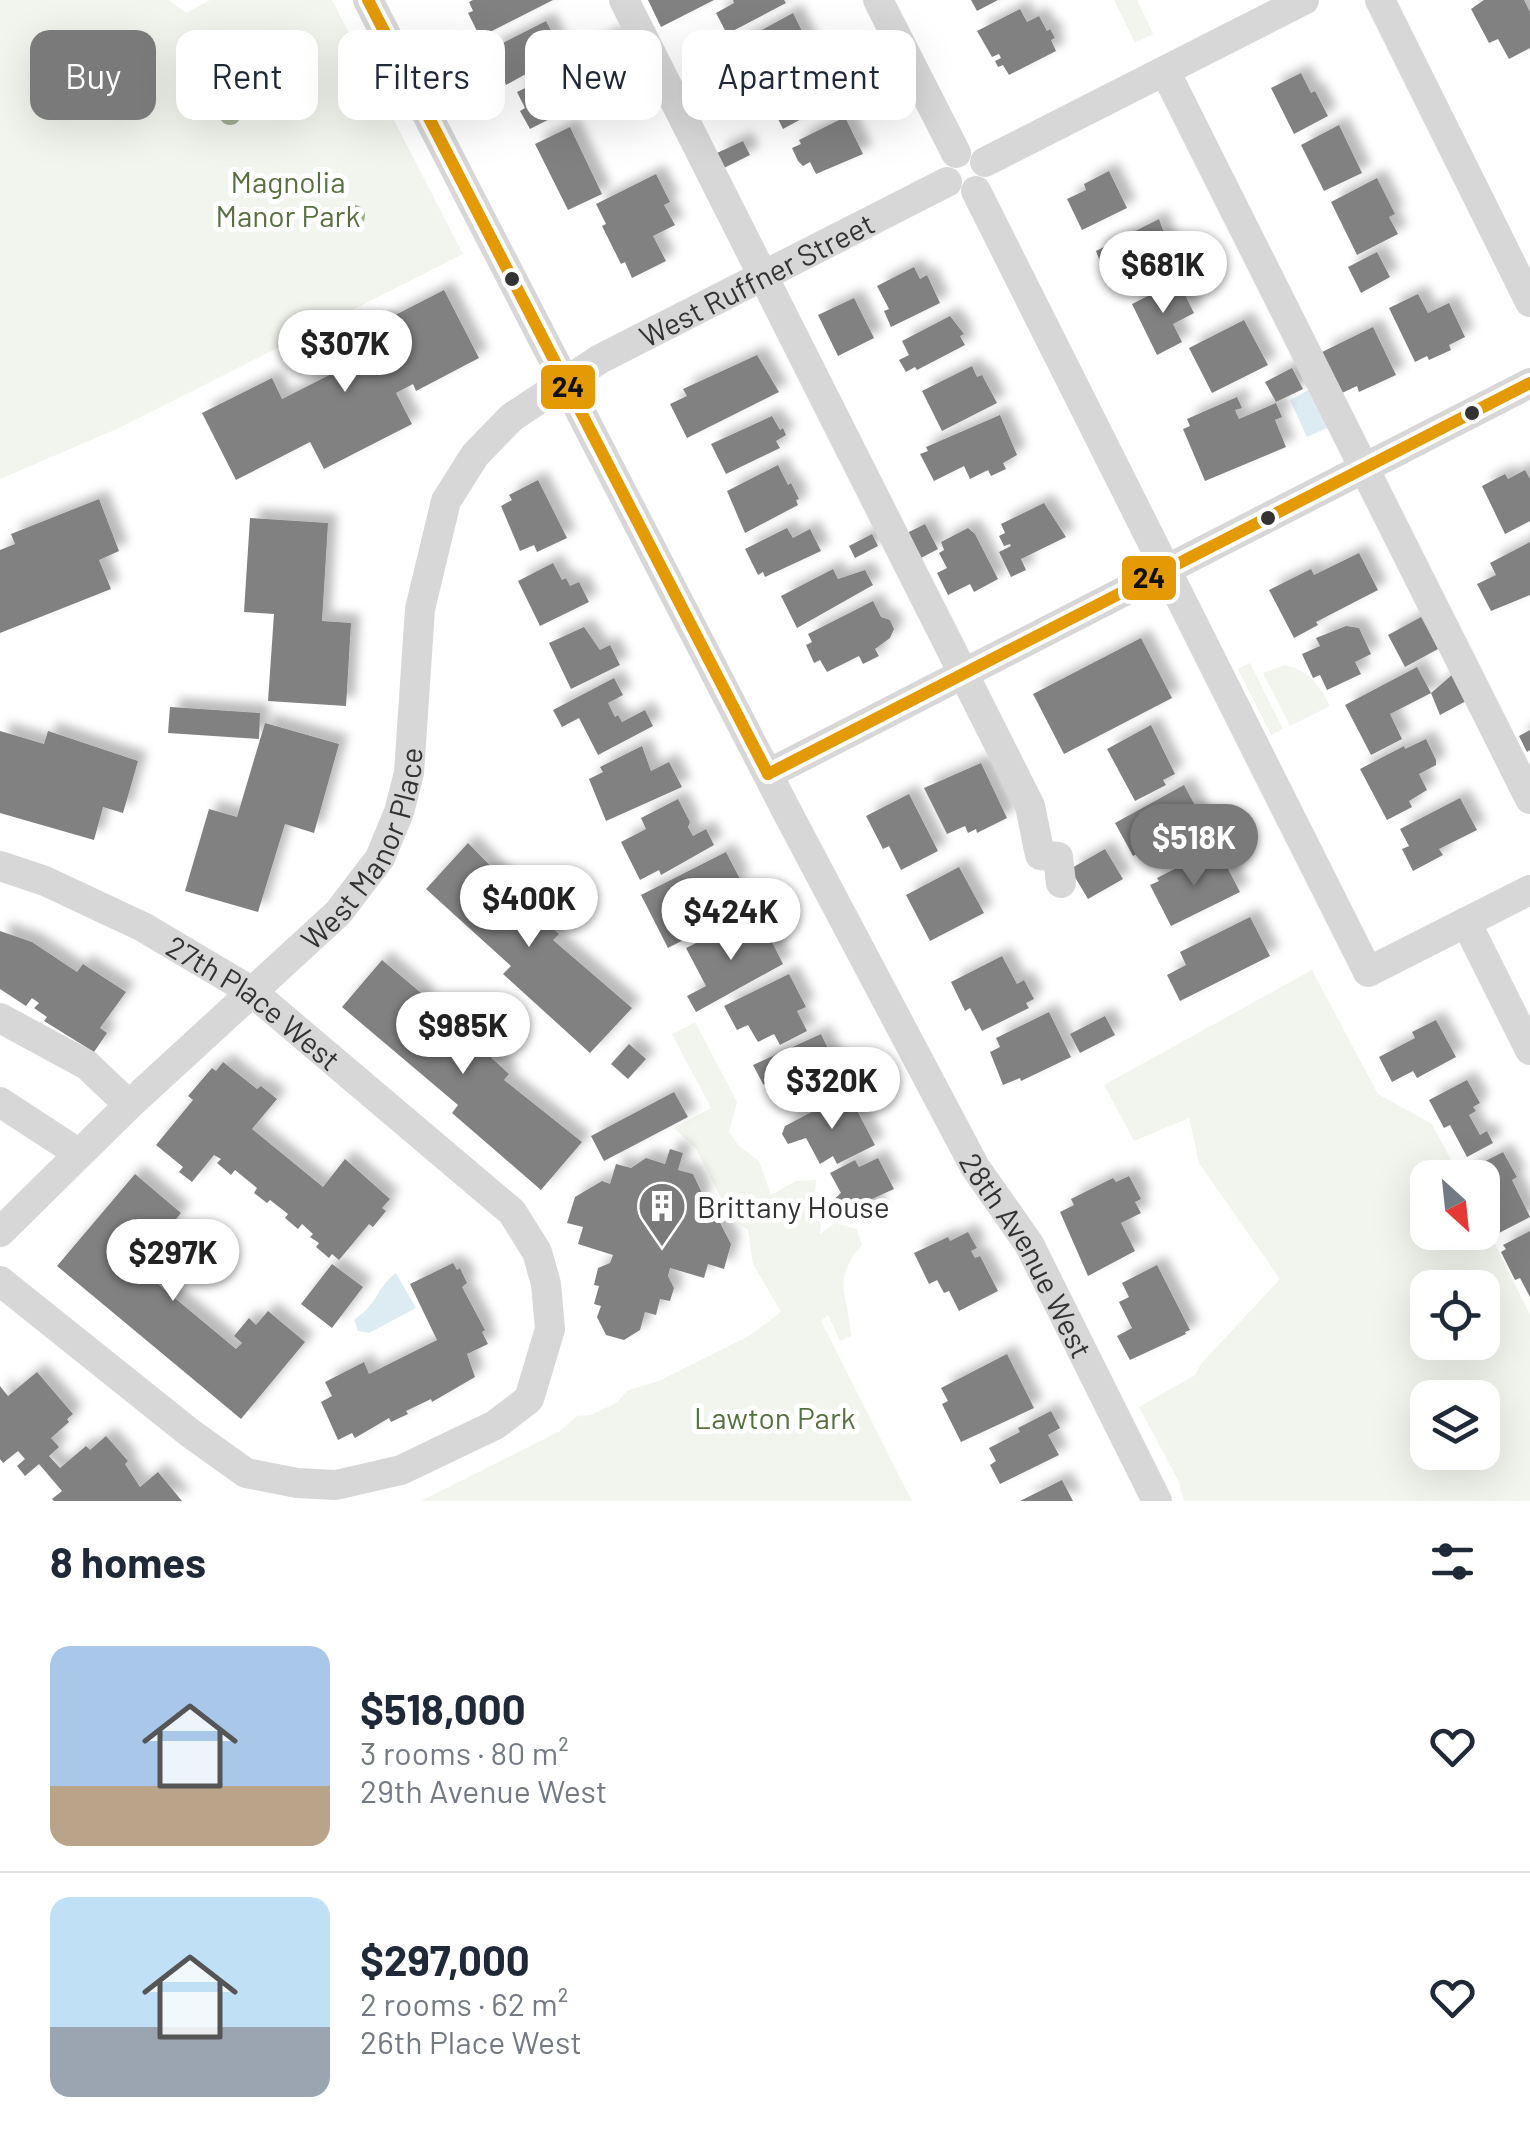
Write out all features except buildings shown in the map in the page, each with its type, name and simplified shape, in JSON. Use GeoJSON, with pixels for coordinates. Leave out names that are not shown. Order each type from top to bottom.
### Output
{"type":"FeatureCollection","features":[{"type":"Feature","properties":{"kind":"street","name":"28th Avenue West"},"geometry":{"type":"LineString","coordinates":[[368,0],[974,1168],[1029,1244],[1158,1501]]}},
{"type":"Feature","properties":{"kind":"street"},"geometry":{"type":"LineString","coordinates":[[624,0],[1030,806],[1040,855],[1058,857],[1061,883]]}},
{"type":"Feature","properties":{"kind":"street"},"geometry":{"type":"LineString","coordinates":[[878,0],[951,168],[957,192],[976,191],[987,178],[985,162],[972,151],[951,168]]}},
{"type":"Feature","properties":{"kind":"street"},"geometry":{"type":"LineString","coordinates":[[985,162],[1304,0]]}},
{"type":"Feature","properties":{"kind":"street"},"geometry":{"type":"LineString","coordinates":[[1380,0],[1530,302]]}},
{"type":"Feature","properties":{"kind":"street"},"geometry":{"type":"LineString","coordinates":[[1165,70],[1530,800]]}},
{"type":"Feature","properties":{"kind":"street","name":"West Ruffner Street"},"geometry":{"type":"LineString","coordinates":[[566,382],[600,359],[764,274],[951,168]]}},
{"type":"Feature","properties":{"kind":"street"},"geometry":{"type":"LineString","coordinates":[[976,191],[1368,972],[1530,890]]}},
{"type":"Feature","properties":{"kind":"street","name":"West Manor Place"},"geometry":{"type":"LineString","coordinates":[[0,1232],[129,1105],[338,914],[380,858],[399,812],[409,773],[420,610],[446,500],[475,456],[512,417],[566,382]]}},
{"type":"Feature","properties":{"kind":"street"},"geometry":{"type":"LineString","coordinates":[[768,774],[1530,382]]}},
{"type":"Feature","properties":{"kind":"street","name":"27th Place West"},"geometry":{"type":"LineString","coordinates":[[0,866],[45,882],[143,928],[251,992],[512,1212],[537,1252],[546,1284],[550,1329],[529,1399],[495,1425],[401,1470],[336,1485],[297,1483],[246,1473],[0,1281]]}},
{"type":"Feature","properties":{"kind":"street"},"geometry":{"type":"LineString","coordinates":[[1466,922],[1530,1050]]}},
{"type":"Feature","properties":{"kind":"street"},"geometry":{"type":"LineString","coordinates":[[0,1018],[86,1064],[129,1105]]}},
{"type":"Feature","properties":{"kind":"street"},"geometry":{"type":"LineString","coordinates":[[0,1102],[78,1154]]}},
{"type":"Feature","properties":{"kind":"green space","name":"Magnolia Manor Park"},"geometry":{"type":"Polygon","coordinates":[[[0,0],[169,0],[186,13],[210,0],[332,0],[347,30],[338,30],[338,120],[394,120],[463,254],[119,428],[0,479],[0,0]]]}},
{"type":"Feature","properties":{"kind":"green space"},"geometry":{"type":"Polygon","coordinates":[[[1114,0],[1137,0],[1153,34],[1135,43],[1114,0]]]}},
{"type":"Feature","properties":{"kind":"green space"},"geometry":{"type":"Polygon","coordinates":[[[1250,663],[1283,729],[1271,735],[1238,669],[1250,663]]]}},
{"type":"Feature","properties":{"kind":"green space"},"geometry":{"type":"Polygon","coordinates":[[[1285,665],[1312,680],[1330,706],[1290,726],[1263,673],[1285,665]]]}},
{"type":"Feature","properties":{"kind":"green space"},"geometry":{"type":"Polygon","coordinates":[[[1312,970],[1378,1094],[1432,1124],[1451,1160],[1410,1160],[1410,1250],[1498,1250],[1530,1315],[1530,1501],[1184,1501],[1178,1480],[1139,1407],[1195,1375],[1280,1279],[1199,1163],[1189,1118],[1134,1141],[1104,1085],[1312,970]]]}},
{"type":"Feature","properties":{"kind":"green space","name":"Lawton Park"},"geometry":{"type":"Polygon","coordinates":[[[695,1022],[737,1102],[729,1132],[739,1146],[759,1161],[771,1195],[796,1181],[816,1180],[815,1193],[822,1210],[820,1234],[835,1223],[857,1229],[862,1245],[844,1278],[851,1336],[840,1341],[828,1315],[821,1321],[912,1501],[421,1501],[560,1431],[577,1416],[591,1415],[616,1403],[628,1390],[659,1381],[749,1336],[781,1312],[753,1264],[748,1230],[731,1218],[696,1149],[674,1128],[711,1108],[672,1034],[695,1022]]]}},
{"type":"Feature","properties":{"kind":"shaded area"},"geometry":{"type":"Polygon","coordinates":[[[1312,388],[1329,427],[1307,437],[1290,400],[1312,388]]]}},
{"type":"Feature","properties":{"kind":"shaded area"},"geometry":{"type":"Polygon","coordinates":[[[396,1273],[416,1308],[369,1333],[358,1331],[354,1320],[396,1273]]]}},
{"type":"Feature","properties":{"kind":"transit line","name":"24"},"geometry":{"type":"LineString","coordinates":[[368,0],[768,774]]}},
{"type":"Feature","properties":{"kind":"transit line","name":"24"},"geometry":{"type":"LineString","coordinates":[[768,774],[1530,383]]}},
{"type":"Feature","properties":{"kind":"place","name":"Brittany House"},"geometry":{"type":"Point","coordinates":[662,1248]}}]}
